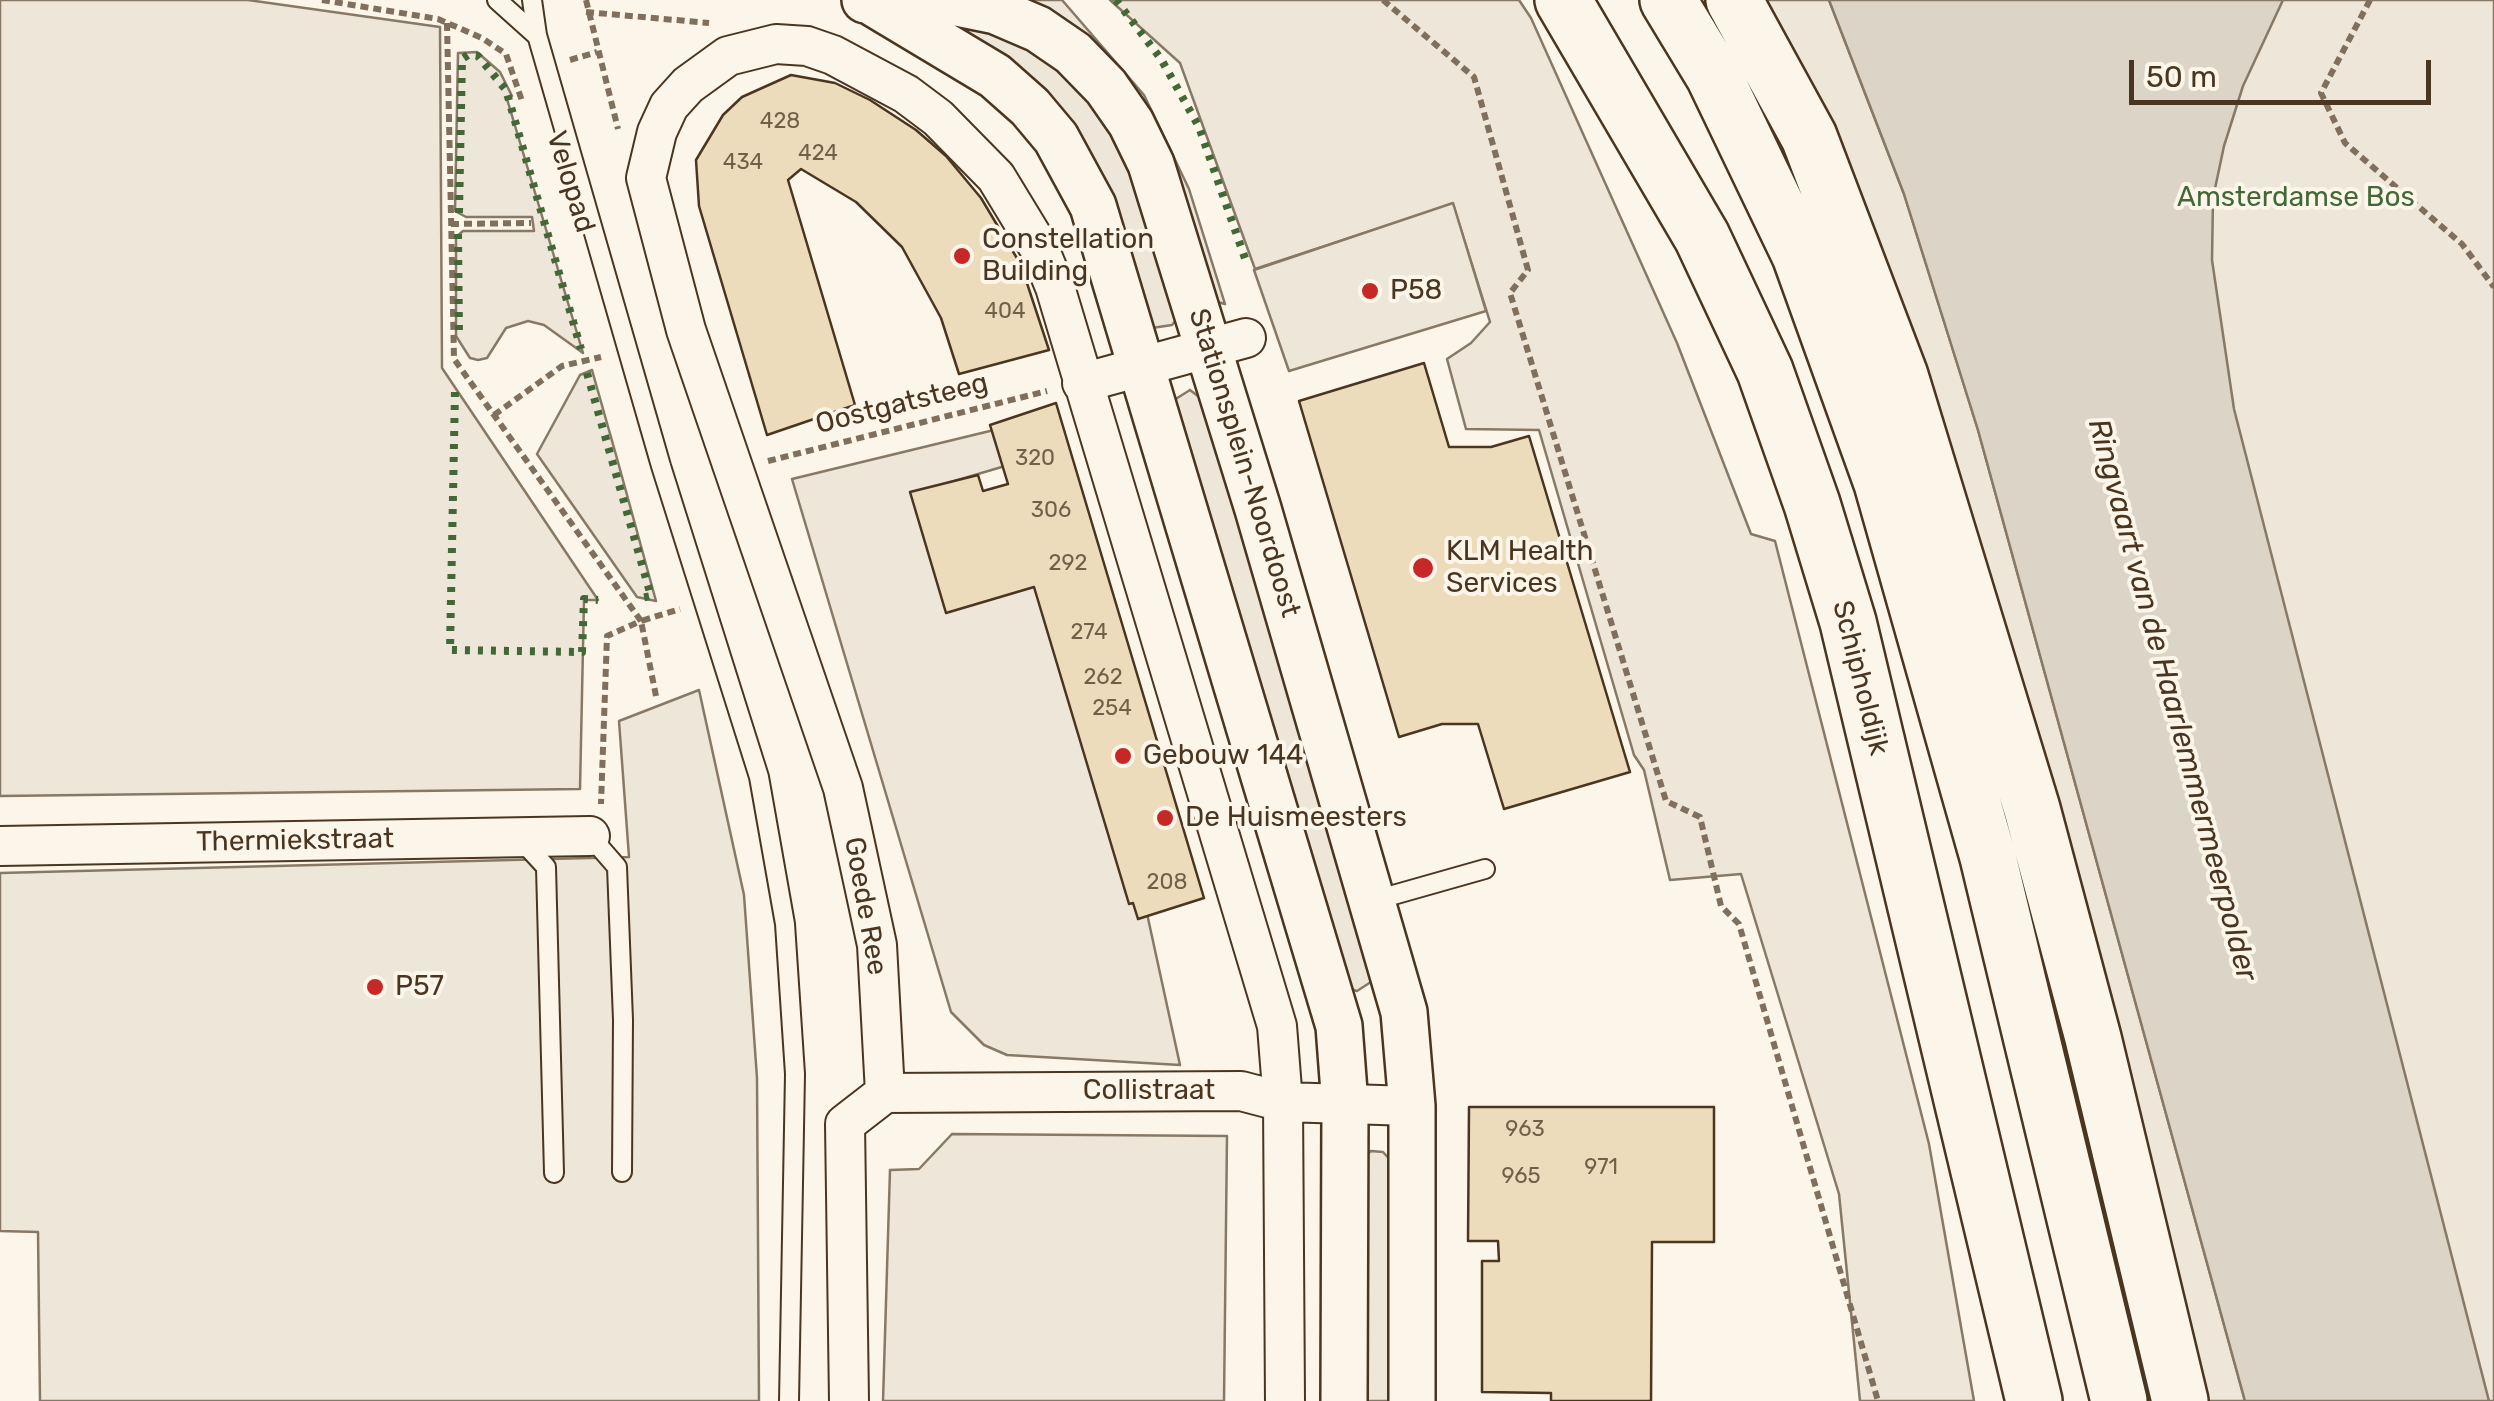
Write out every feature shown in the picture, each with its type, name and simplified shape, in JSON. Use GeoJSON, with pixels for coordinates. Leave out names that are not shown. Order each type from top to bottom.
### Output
{"type":"FeatureCollection","features":[{"type":"Feature","properties":{"kind":"main road","name":"Schipholdijk"},"geometry":{"type":"LineString","coordinates":[[1563,0],[1702,237],[1765,371],[1812,504],[1848,622],[2034,1401]]}},
{"type":"Feature","properties":{"kind":"main road"},"geometry":{"type":"LineString","coordinates":[[1668,0],[1714,76],[1800,255],[1882,483],[1988,858],[2119,1401]]}},
{"type":"Feature","properties":{"kind":"main road"},"geometry":{"type":"LineString","coordinates":[[1734,0],[1809,137],[1900,376],[2032,810],[2093,1038],[2180,1401]]}},
{"type":"Feature","properties":{"kind":"street","name":"Stationsplein-Noordoost"},"geometry":{"type":"LineString","coordinates":[[867,0],[952,2],[996,11],[1038,29],[1072,53],[1106,86],[1150,164],[1227,343],[1404,1012],[1412,1106],[1412,1401]]}},
{"type":"Feature","properties":{"kind":"street","name":"Stationsplein-Noordoost"},"geometry":{"type":"LineString","coordinates":[[867,0],[996,76],[1056,138],[1093,206],[1339,1026],[1345,1105],[1344,1401]]}},
{"type":"Feature","properties":{"kind":"street"},"geometry":{"type":"LineString","coordinates":[[732,470],[649,202],[650,156],[669,106],[688,85],[728,56],[749,49],[791,45],[833,55],[906,94],[969,147],[996,177],[1038,246],[1276,1026],[1283,1102],[1285,1401]]}},
{"type":"Feature","properties":{"kind":"street"},"geometry":{"type":"LineString","coordinates":[[1082,382],[1227,343]]}},
{"type":"Feature","properties":{"kind":"street","name":"Goede Ree"},"geometry":{"type":"LineString","coordinates":[[732,470],[843,788],[877,945],[885,1093]]}},
{"type":"Feature","properties":{"kind":"street","name":"Thermiekstraat"},"geometry":{"type":"LineString","coordinates":[[0,846],[518,837],[586,820]]}},
{"type":"Feature","properties":{"kind":"street","name":"Collistraat"},"geometry":{"type":"LineString","coordinates":[[885,1093],[1241,1091],[1283,1102],[1412,1106]]}},
{"type":"Feature","properties":{"kind":"street"},"geometry":{"type":"LineString","coordinates":[[848,1401],[845,1124],[885,1093]]}},
{"type":"Feature","properties":{"kind":"lane"},"geometry":{"type":"LineString","coordinates":[[497,0],[536,35]]}},
{"type":"Feature","properties":{"kind":"lane"},"geometry":{"type":"LineString","coordinates":[[532,0],[536,35],[759,777],[785,924],[795,1074],[789,1401]]}},
{"type":"Feature","properties":{"kind":"lane"},"geometry":{"type":"LineString","coordinates":[[586,820],[617,867],[623,1020],[622,1172]]}},
{"type":"Feature","properties":{"kind":"lane"},"geometry":{"type":"LineString","coordinates":[[518,837],[546,867],[554,1173]]}},
{"type":"Feature","properties":{"kind":"lane"},"geometry":{"type":"LineString","coordinates":[[1372,901],[1485,869]]}},
{"type":"Feature","properties":{"kind":"path","name":"Velopad"},"geometry":{"type":"LineString","coordinates":[[322,0],[447,23],[506,54],[527,115]]}},
{"type":"Feature","properties":{"kind":"path"},"geometry":{"type":"LineString","coordinates":[[586,0],[612,116],[628,142],[650,156]]}},
{"type":"Feature","properties":{"kind":"path"},"geometry":{"type":"LineString","coordinates":[[1383,0],[1474,77],[1528,270],[1510,293],[1521,330],[1666,801],[1700,817],[1721,906],[1738,924],[1878,1401]]}},
{"type":"Feature","properties":{"kind":"path"},"geometry":{"type":"LineString","coordinates":[[2370,0],[2322,94],[2346,143],[2462,244],[2494,287]]}},
{"type":"Feature","properties":{"kind":"path"},"geometry":{"type":"LineString","coordinates":[[586,12],[690,18],[729,28],[749,49]]}},
{"type":"Feature","properties":{"kind":"path"},"geometry":{"type":"LineString","coordinates":[[447,23],[454,359],[642,622],[607,636],[601,804],[586,820]]}},
{"type":"Feature","properties":{"kind":"path"},"geometry":{"type":"LineString","coordinates":[[451,224],[532,223]]}},
{"type":"Feature","properties":{"kind":"path"},"geometry":{"type":"LineString","coordinates":[[593,339],[604,376]]}},
{"type":"Feature","properties":{"kind":"path"},"geometry":{"type":"LineString","coordinates":[[494,415],[562,366],[628,348]]}},
{"type":"Feature","properties":{"kind":"path","name":"Oostgatsteeg"},"geometry":{"type":"LineString","coordinates":[[732,470],[1082,382]]}},
{"type":"Feature","properties":{"kind":"green space"},"geometry":{"type":"Polygon","coordinates":[[[0,0],[248,0],[440,27],[442,368],[598,600],[584,600],[580,789],[0,796],[0,0]]]}},
{"type":"Feature","properties":{"kind":"green space"},"geometry":{"type":"Polygon","coordinates":[[[1000,0],[1062,0],[1144,95],[1189,189],[1225,304],[1206,299],[1168,187],[1000,0]]]}},
{"type":"Feature","properties":{"kind":"green space"},"geometry":{"type":"Polygon","coordinates":[[[1110,0],[1519,0],[1531,18],[1677,343],[1751,534],[1775,541],[1929,1144],[1974,1401],[1860,1401],[1839,1194],[1741,874],[1670,880],[1644,770],[1634,755],[1539,430],[1466,429],[1447,359],[1471,343],[1490,322],[1453,204],[1255,269],[1180,63],[1110,0]]]}},
{"type":"Feature","properties":{"kind":"green space"},"geometry":{"type":"Polygon","coordinates":[[[1763,0],[1829,0],[1904,194],[1978,430],[2245,1401],[2202,1401],[1763,0]]]}},
{"type":"Feature","properties":{"kind":"green space","name":"Amsterdamse Bos"},"geometry":{"type":"Polygon","coordinates":[[[2040,0],[2494,0],[2494,1401],[2328,1401],[2040,0]]]}},
{"type":"Feature","properties":{"kind":"green space"},"geometry":{"type":"Polygon","coordinates":[[[951,21],[1027,46],[1095,101],[1131,164],[1177,319],[1172,325],[1152,328],[1103,180],[949,26],[951,21]]]}},
{"type":"Feature","properties":{"kind":"green space"},"geometry":{"type":"Polygon","coordinates":[[[477,52],[500,72],[512,96],[507,99],[583,353],[544,325],[528,321],[506,328],[487,358],[478,360],[470,358],[456,336],[456,237],[463,231],[534,231],[532,217],[466,217],[455,211],[458,53],[477,52]]]}},
{"type":"Feature","properties":{"kind":"green space"},"geometry":{"type":"Polygon","coordinates":[[[592,370],[656,601],[637,597],[537,454],[580,375],[592,370]]]}},
{"type":"Feature","properties":{"kind":"green space"},"geometry":{"type":"Polygon","coordinates":[[[1190,390],[1203,400],[1374,980],[1357,991],[1350,989],[1174,400],[1190,390]]]}},
{"type":"Feature","properties":{"kind":"green space"},"geometry":{"type":"Polygon","coordinates":[[[994,430],[1005,466],[914,493],[1039,572],[1146,909],[1180,1065],[1007,1055],[984,1045],[951,1012],[792,479],[994,430]]]}},
{"type":"Feature","properties":{"kind":"green space"},"geometry":{"type":"Polygon","coordinates":[[[952,1134],[1227,1136],[1224,1401],[883,1401],[890,1170],[919,1169],[952,1134]]]}},
{"type":"Feature","properties":{"kind":"green space"},"geometry":{"type":"Polygon","coordinates":[[[1371,1151],[1383,1152],[1393,1163],[1392,1401],[1363,1401],[1365,1156],[1371,1151]]]}},
{"type":"Feature","properties":{"kind":"shaded area","name":"P58"},"geometry":{"type":"Polygon","coordinates":[[[1453,203],[1486,311],[1289,371],[1254,270],[1453,203]]]}},
{"type":"Feature","properties":{"kind":"shaded area","name":"P57"},"geometry":{"type":"Polygon","coordinates":[[[699,690],[744,895],[757,1078],[759,1401],[40,1401],[38,1232],[0,1231],[0,873],[629,857],[619,721],[699,690]]]}},
{"type":"Feature","properties":{"kind":"water","name":"Ringvaart van de Haarlemmermeerpolder"},"geometry":{"type":"Polygon","coordinates":[[[1829,0],[2283,0],[2243,86],[2224,146],[2213,198],[2212,260],[2234,409],[2489,1401],[2245,1401],[1978,430],[1904,194],[1829,0]]]}},
{"type":"Feature","properties":{"kind":"building","name":"Constellation Building"},"geometry":{"type":"Polygon","coordinates":[[[791,75],[835,83],[870,100],[916,130],[946,156],[981,198],[1021,265],[1049,350],[959,374],[941,318],[902,247],[856,202],[801,169],[788,180],[855,405],[767,435],[699,206],[696,160],[723,115],[742,97],[791,75]]]}},
{"type":"Feature","properties":{"kind":"building"},"geometry":{"type":"Polygon","coordinates":[[[1424,363],[1449,447],[1491,447],[1529,436],[1630,772],[1504,809],[1478,724],[1442,724],[1399,737],[1299,401],[1424,363]]]}},
{"type":"Feature","properties":{"kind":"building","name":"Gebouw 144"},"geometry":{"type":"Polygon","coordinates":[[[1056,403],[1204,898],[1138,919],[1133,903],[1129,904],[1034,587],[946,613],[910,492],[978,475],[983,491],[1008,484],[990,425],[1056,403]]]}},
{"type":"Feature","properties":{"kind":"building"},"geometry":{"type":"Polygon","coordinates":[[[1469,1107],[1714,1107],[1714,1242],[1652,1242],[1651,1401],[1551,1401],[1551,1393],[1482,1392],[1482,1261],[1499,1261],[1498,1241],[1468,1241],[1469,1107]]]}},
{"type":"Feature","properties":{"kind":"hedge"},"geometry":{"type":"LineString","coordinates":[[1116,0],[1161,59],[1199,127],[1247,264]]}},
{"type":"Feature","properties":{"kind":"hedge"},"geometry":{"type":"LineString","coordinates":[[459,213],[462,59],[468,55],[478,56],[506,90],[581,349]]}},
{"type":"Feature","properties":{"kind":"hedge"},"geometry":{"type":"LineString","coordinates":[[458,234],[459,336]]}},
{"type":"Feature","properties":{"kind":"hedge"},"geometry":{"type":"LineString","coordinates":[[587,373],[651,596],[641,598]]}},
{"type":"Feature","properties":{"kind":"hedge"},"geometry":{"type":"LineString","coordinates":[[455,392],[450,650],[582,652],[584,599],[598,600]]}},
{"type":"Feature","properties":{"kind":"place","name":"Constellation Building"},"geometry":{"type":"Point","coordinates":[962,256]}},
{"type":"Feature","properties":{"kind":"place","name":"P58"},"geometry":{"type":"Point","coordinates":[1370,291]}},
{"type":"Feature","properties":{"kind":"place","name":"KLM Health Services"},"geometry":{"type":"Point","coordinates":[1423,568]}},
{"type":"Feature","properties":{"kind":"place","name":"Gebouw 144"},"geometry":{"type":"Point","coordinates":[1123,756]}},
{"type":"Feature","properties":{"kind":"place","name":"De Huismeesters"},"geometry":{"type":"Point","coordinates":[1165,818]}},
{"type":"Feature","properties":{"kind":"place","name":"P57"},"geometry":{"type":"Point","coordinates":[375,987]}}]}
